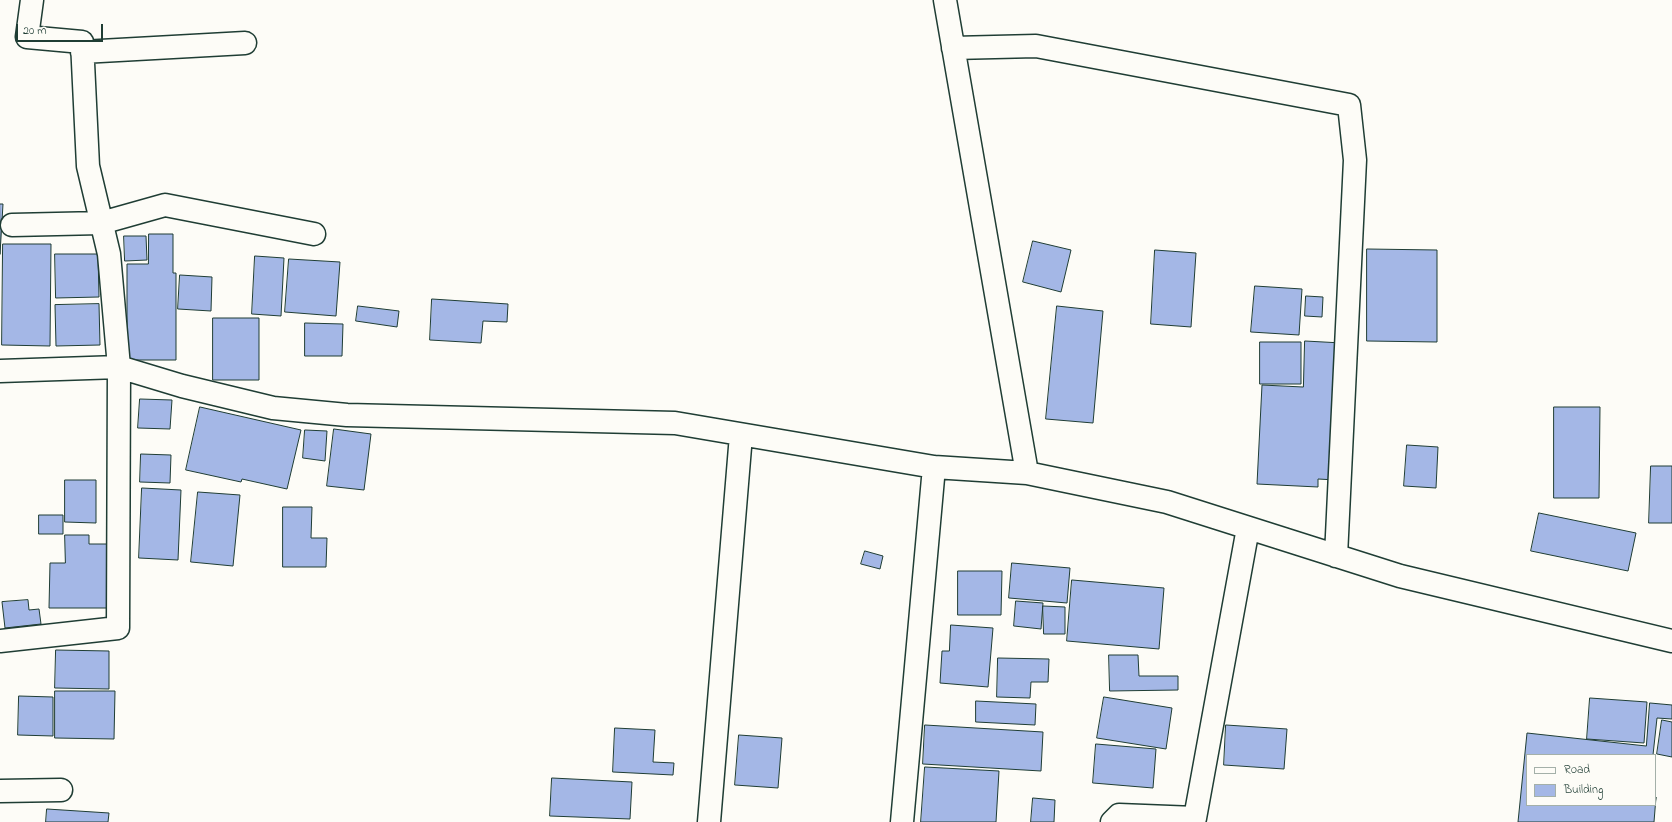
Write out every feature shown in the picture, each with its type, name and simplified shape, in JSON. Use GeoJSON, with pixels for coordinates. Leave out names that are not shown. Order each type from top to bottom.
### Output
{"type":"FeatureCollection","features":[{"type":"Feature","properties":{"kind":"street"},"geometry":{"type":"LineString","coordinates":[[0,641],[118,628],[119,367],[109,254],[88,166],[82,42],[27,37],[32,0]]}},
{"type":"Feature","properties":{"kind":"street"},"geometry":{"type":"LineString","coordinates":[[945,0],[1027,473]]}},
{"type":"Feature","properties":{"kind":"street"},"geometry":{"type":"LineString","coordinates":[[82,52],[245,43]]}},
{"type":"Feature","properties":{"kind":"street"},"geometry":{"type":"LineString","coordinates":[[953,48],[1036,46],[1349,105],[1354,160],[1336,556]]}},
{"type":"Feature","properties":{"kind":"street"},"geometry":{"type":"LineString","coordinates":[[12,225],[101,223],[165,205],[314,234]]}},
{"type":"Feature","properties":{"kind":"street"},"geometry":{"type":"LineString","coordinates":[[0,371],[119,367],[182,386],[273,408],[347,415],[675,423],[934,468],[1027,473],[1167,502],[1400,576],[1672,641]]}},
{"type":"Feature","properties":{"kind":"street"},"geometry":{"type":"LineString","coordinates":[[709,822],[741,435]]}},
{"type":"Feature","properties":{"kind":"street"},"geometry":{"type":"LineString","coordinates":[[902,822],[934,468]]}},
{"type":"Feature","properties":{"kind":"street"},"geometry":{"type":"LineString","coordinates":[[1112,822],[1119,815],[1195,818],[1248,528]]}},
{"type":"Feature","properties":{"kind":"street"},"geometry":{"type":"LineString","coordinates":[[0,791],[60,790]]}},
{"type":"Feature","properties":{"kind":"building"},"geometry":{"type":"Polygon","coordinates":[[[0,204],[3,204],[0,254],[0,204]]]}},
{"type":"Feature","properties":{"kind":"building"},"geometry":{"type":"Polygon","coordinates":[[[149,234],[173,234],[173,273],[176,273],[176,360],[127,360],[127,264],[148,264],[149,234]]]}},
{"type":"Feature","properties":{"kind":"building"},"geometry":{"type":"Polygon","coordinates":[[[124,236],[146,236],[147,260],[125,261],[124,236]]]}},
{"type":"Feature","properties":{"kind":"building"},"geometry":{"type":"Polygon","coordinates":[[[1033,241],[1071,250],[1061,292],[1023,282],[1033,241]]]}},
{"type":"Feature","properties":{"kind":"building"},"geometry":{"type":"Polygon","coordinates":[[[3,244],[51,244],[50,346],[2,345],[3,244]]]}},
{"type":"Feature","properties":{"kind":"building"},"geometry":{"type":"Polygon","coordinates":[[[1367,249],[1437,250],[1437,342],[1367,341],[1367,249]]]}},
{"type":"Feature","properties":{"kind":"building"},"geometry":{"type":"Polygon","coordinates":[[[1155,250],[1196,253],[1191,327],[1151,324],[1155,250]]]}},
{"type":"Feature","properties":{"kind":"building"},"geometry":{"type":"Polygon","coordinates":[[[55,254],[98,254],[99,297],[56,298],[55,254]]]}},
{"type":"Feature","properties":{"kind":"building"},"geometry":{"type":"Polygon","coordinates":[[[255,256],[284,258],[281,316],[252,314],[255,256]]]}},
{"type":"Feature","properties":{"kind":"building"},"geometry":{"type":"Polygon","coordinates":[[[289,259],[340,262],[336,316],[285,312],[289,259]]]}},
{"type":"Feature","properties":{"kind":"building"},"geometry":{"type":"Polygon","coordinates":[[[180,275],[212,277],[211,311],[178,309],[180,275]]]}},
{"type":"Feature","properties":{"kind":"building"},"geometry":{"type":"Polygon","coordinates":[[[1255,286],[1302,289],[1299,335],[1251,332],[1255,286]]]}},
{"type":"Feature","properties":{"kind":"building"},"geometry":{"type":"Polygon","coordinates":[[[1306,296],[1323,297],[1322,317],[1305,316],[1306,296]]]}},
{"type":"Feature","properties":{"kind":"building"},"geometry":{"type":"Polygon","coordinates":[[[432,299],[508,304],[507,322],[483,321],[481,343],[430,340],[432,299]]]}},
{"type":"Feature","properties":{"kind":"building"},"geometry":{"type":"Polygon","coordinates":[[[99,304],[100,345],[56,346],[55,305],[99,304]]]}},
{"type":"Feature","properties":{"kind":"building"},"geometry":{"type":"Polygon","coordinates":[[[358,306],[399,311],[397,327],[356,321],[358,306]]]}},
{"type":"Feature","properties":{"kind":"building"},"geometry":{"type":"Polygon","coordinates":[[[1057,306],[1103,311],[1093,423],[1046,419],[1057,306]]]}},
{"type":"Feature","properties":{"kind":"building"},"geometry":{"type":"Polygon","coordinates":[[[213,318],[259,318],[259,380],[213,380],[213,318]]]}},
{"type":"Feature","properties":{"kind":"building"},"geometry":{"type":"Polygon","coordinates":[[[305,323],[343,324],[342,356],[305,356],[305,323]]]}},
{"type":"Feature","properties":{"kind":"building"},"geometry":{"type":"Polygon","coordinates":[[[1305,341],[1342,343],[1336,480],[1318,479],[1318,487],[1257,484],[1262,385],[1303,387],[1305,341]]]}},
{"type":"Feature","properties":{"kind":"building"},"geometry":{"type":"Polygon","coordinates":[[[1260,342],[1301,342],[1301,384],[1260,384],[1260,342]]]}},
{"type":"Feature","properties":{"kind":"building"},"geometry":{"type":"Polygon","coordinates":[[[140,399],[172,400],[170,429],[138,428],[140,399]]]}},
{"type":"Feature","properties":{"kind":"building"},"geometry":{"type":"Polygon","coordinates":[[[200,407],[301,430],[287,489],[242,479],[241,482],[186,470],[200,407]]]}},
{"type":"Feature","properties":{"kind":"building"},"geometry":{"type":"Polygon","coordinates":[[[1554,407],[1600,407],[1599,498],[1554,498],[1554,407]]]}},
{"type":"Feature","properties":{"kind":"building"},"geometry":{"type":"Polygon","coordinates":[[[334,429],[371,434],[364,490],[327,486],[334,429]]]}},
{"type":"Feature","properties":{"kind":"building"},"geometry":{"type":"Polygon","coordinates":[[[305,430],[327,431],[325,461],[303,458],[305,430]]]}},
{"type":"Feature","properties":{"kind":"building"},"geometry":{"type":"Polygon","coordinates":[[[1407,445],[1438,447],[1436,488],[1404,486],[1407,445]]]}},
{"type":"Feature","properties":{"kind":"building"},"geometry":{"type":"Polygon","coordinates":[[[141,454],[171,455],[170,483],[140,482],[141,454]]]}},
{"type":"Feature","properties":{"kind":"building"},"geometry":{"type":"Polygon","coordinates":[[[1651,466],[1672,466],[1672,523],[1649,523],[1651,466]]]}},
{"type":"Feature","properties":{"kind":"building"},"geometry":{"type":"Polygon","coordinates":[[[65,480],[96,480],[96,523],[65,522],[65,480]]]}},
{"type":"Feature","properties":{"kind":"building"},"geometry":{"type":"Polygon","coordinates":[[[142,488],[181,490],[178,560],[139,558],[142,488]]]}},
{"type":"Feature","properties":{"kind":"building"},"geometry":{"type":"Polygon","coordinates":[[[198,492],[240,495],[233,566],[191,562],[198,492]]]}},
{"type":"Feature","properties":{"kind":"building"},"geometry":{"type":"Polygon","coordinates":[[[283,507],[312,507],[311,538],[327,538],[326,567],[283,567],[283,507]]]}},
{"type":"Feature","properties":{"kind":"building"},"geometry":{"type":"Polygon","coordinates":[[[1539,513],[1636,533],[1628,571],[1531,551],[1539,513]]]}},
{"type":"Feature","properties":{"kind":"building"},"geometry":{"type":"Polygon","coordinates":[[[39,515],[63,515],[63,534],[39,534],[39,515]]]}},
{"type":"Feature","properties":{"kind":"building"},"geometry":{"type":"Polygon","coordinates":[[[65,535],[89,535],[89,544],[109,544],[108,608],[49,608],[50,563],[65,563],[65,535]]]}},
{"type":"Feature","properties":{"kind":"building"},"geometry":{"type":"Polygon","coordinates":[[[865,551],[883,556],[880,569],[861,564],[865,551]]]}},
{"type":"Feature","properties":{"kind":"building"},"geometry":{"type":"Polygon","coordinates":[[[1012,563],[1070,568],[1067,603],[1009,598],[1012,563]]]}},
{"type":"Feature","properties":{"kind":"building"},"geometry":{"type":"Polygon","coordinates":[[[958,571],[1002,571],[1001,615],[958,615],[958,571]]]}},
{"type":"Feature","properties":{"kind":"building"},"geometry":{"type":"Polygon","coordinates":[[[1072,580],[1164,588],[1159,649],[1067,641],[1072,580]]]}},
{"type":"Feature","properties":{"kind":"building"},"geometry":{"type":"Polygon","coordinates":[[[28,600],[29,610],[39,609],[41,624],[5,628],[2,602],[28,600]]]}},
{"type":"Feature","properties":{"kind":"building"},"geometry":{"type":"Polygon","coordinates":[[[1016,601],[1043,603],[1041,629],[1014,626],[1016,601]]]}},
{"type":"Feature","properties":{"kind":"building"},"geometry":{"type":"Polygon","coordinates":[[[1043,606],[1065,607],[1065,634],[1044,634],[1043,606]]]}},
{"type":"Feature","properties":{"kind":"building"},"geometry":{"type":"Polygon","coordinates":[[[951,625],[993,628],[988,687],[940,683],[942,651],[949,651],[951,625]]]}},
{"type":"Feature","properties":{"kind":"building"},"geometry":{"type":"Polygon","coordinates":[[[56,650],[109,651],[109,689],[55,688],[56,650]]]}},
{"type":"Feature","properties":{"kind":"building"},"geometry":{"type":"Polygon","coordinates":[[[1109,655],[1138,655],[1139,676],[1178,676],[1178,690],[1110,691],[1109,655]]]}},
{"type":"Feature","properties":{"kind":"building"},"geometry":{"type":"Polygon","coordinates":[[[998,658],[1049,659],[1048,682],[1031,682],[1030,698],[997,697],[998,658]]]}},
{"type":"Feature","properties":{"kind":"building"},"geometry":{"type":"Polygon","coordinates":[[[55,691],[115,691],[114,739],[55,738],[55,691]]]}},
{"type":"Feature","properties":{"kind":"building"},"geometry":{"type":"Polygon","coordinates":[[[19,696],[53,697],[53,736],[18,735],[19,696]]]}},
{"type":"Feature","properties":{"kind":"building"},"geometry":{"type":"Polygon","coordinates":[[[1104,697],[1172,708],[1166,749],[1097,738],[1104,697]]]}},
{"type":"Feature","properties":{"kind":"building"},"geometry":{"type":"Polygon","coordinates":[[[1590,698],[1647,702],[1644,743],[1587,739],[1590,698]]]}},
{"type":"Feature","properties":{"kind":"building"},"geometry":{"type":"Polygon","coordinates":[[[976,701],[1036,704],[1035,725],[976,722],[976,701]]]}},
{"type":"Feature","properties":{"kind":"building"},"geometry":{"type":"Polygon","coordinates":[[[1650,703],[1672,705],[1672,719],[1657,718],[1653,754],[1526,754],[1526,806],[1655,806],[1654,822],[1518,822],[1527,733],[1646,746],[1650,703]]]}},
{"type":"Feature","properties":{"kind":"building"},"geometry":{"type":"Polygon","coordinates":[[[1662,720],[1672,722],[1672,757],[1657,754],[1662,720]]]}},
{"type":"Feature","properties":{"kind":"building"},"geometry":{"type":"Polygon","coordinates":[[[925,725],[1043,732],[1041,771],[923,764],[925,725]]]}},
{"type":"Feature","properties":{"kind":"building"},"geometry":{"type":"Polygon","coordinates":[[[1226,725],[1287,729],[1284,769],[1224,765],[1226,725]]]}},
{"type":"Feature","properties":{"kind":"building"},"geometry":{"type":"Polygon","coordinates":[[[615,728],[655,730],[653,762],[674,763],[673,775],[613,772],[615,728]]]}},
{"type":"Feature","properties":{"kind":"building"},"geometry":{"type":"Polygon","coordinates":[[[739,735],[782,738],[778,788],[735,785],[739,735]]]}},
{"type":"Feature","properties":{"kind":"building"},"geometry":{"type":"Polygon","coordinates":[[[1096,744],[1156,749],[1153,788],[1093,783],[1096,744]]]}},
{"type":"Feature","properties":{"kind":"building"},"geometry":{"type":"Polygon","coordinates":[[[925,767],[999,771],[996,822],[921,822],[925,767]]]}},
{"type":"Feature","properties":{"kind":"building"},"geometry":{"type":"Polygon","coordinates":[[[552,778],[632,782],[630,819],[550,816],[552,778]]]}},
{"type":"Feature","properties":{"kind":"building"},"geometry":{"type":"Polygon","coordinates":[[[1033,798],[1055,800],[1054,822],[1031,822],[1033,798]]]}},
{"type":"Feature","properties":{"kind":"building"},"geometry":{"type":"Polygon","coordinates":[[[47,809],[109,813],[108,822],[46,822],[47,809]]]}}]}
